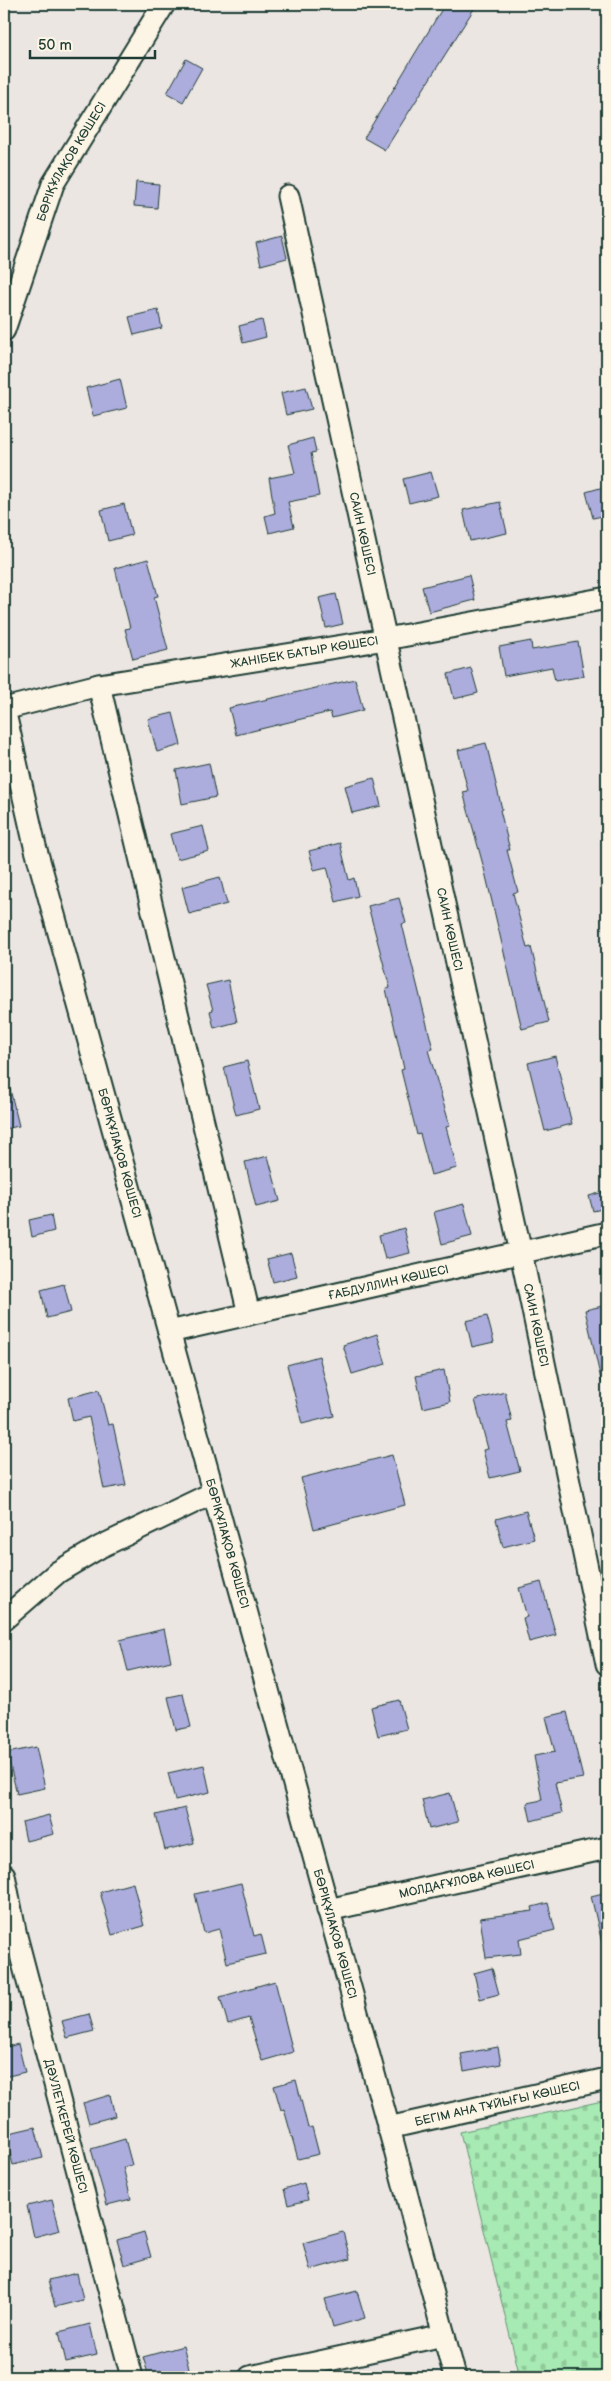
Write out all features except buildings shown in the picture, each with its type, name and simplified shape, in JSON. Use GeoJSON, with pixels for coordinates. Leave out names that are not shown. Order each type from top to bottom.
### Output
{"type":"FeatureCollection","features":[{"type":"Feature","properties":{"kind":"street","name":"БӨРІҚҰЛАҚОВ КӨШЕСІ"},"geometry":{"type":"LineString","coordinates":[[4,330],[53,184],[164,4]]}},
{"type":"Feature","properties":{"kind":"street","name":"САИН КӨШЕСІ"},"geometry":{"type":"LineString","coordinates":[[288,196],[520,1253],[607,1664]]}},
{"type":"Feature","properties":{"kind":"street","name":"ЖАНІБЕК БАТЫР КӨШЕСІ"},"geometry":{"type":"LineString","coordinates":[[4,709],[99,685],[386,639],[607,598]]}},
{"type":"Feature","properties":{"kind":"street"},"geometry":{"type":"LineString","coordinates":[[99,685],[249,1314]]}},
{"type":"Feature","properties":{"kind":"street","name":"БӨРІҚҰЛАҚОВ КӨШЕСІ"},"geometry":{"type":"LineString","coordinates":[[4,709],[34,846],[455,2377]]}},
{"type":"Feature","properties":{"kind":"street","name":"ҒАБДУЛЛИН КӨШЕСІ"},"geometry":{"type":"LineString","coordinates":[[169,1332],[607,1233]]}},
{"type":"Feature","properties":{"kind":"street"},"geometry":{"type":"LineString","coordinates":[[4,1619],[58,1572],[100,1547],[213,1493]]}},
{"type":"Feature","properties":{"kind":"street","name":"МОЛДАҒҰЛОВА КӨШЕСІ"},"geometry":{"type":"LineString","coordinates":[[328,1910],[607,1848]]}},
{"type":"Feature","properties":{"kind":"street","name":"ДӘУЛЕТКЕРЕЙ КӨШЕСІ"},"geometry":{"type":"LineString","coordinates":[[4,1875],[16,1936],[132,2377]]}},
{"type":"Feature","properties":{"kind":"street","name":"БЕГІМ АНА ТҰЙЫҒЫ КӨШЕСІ"},"geometry":{"type":"LineString","coordinates":[[388,2128],[607,2079]]}},
{"type":"Feature","properties":{"kind":"street"},"geometry":{"type":"LineString","coordinates":[[250,2377],[444,2335]]}},
{"type":"Feature","properties":{"kind":"green space"},"geometry":{"type":"Polygon","coordinates":[[[607,2100],[607,2377],[520,2377],[460,2132],[607,2100]]]}}]}
